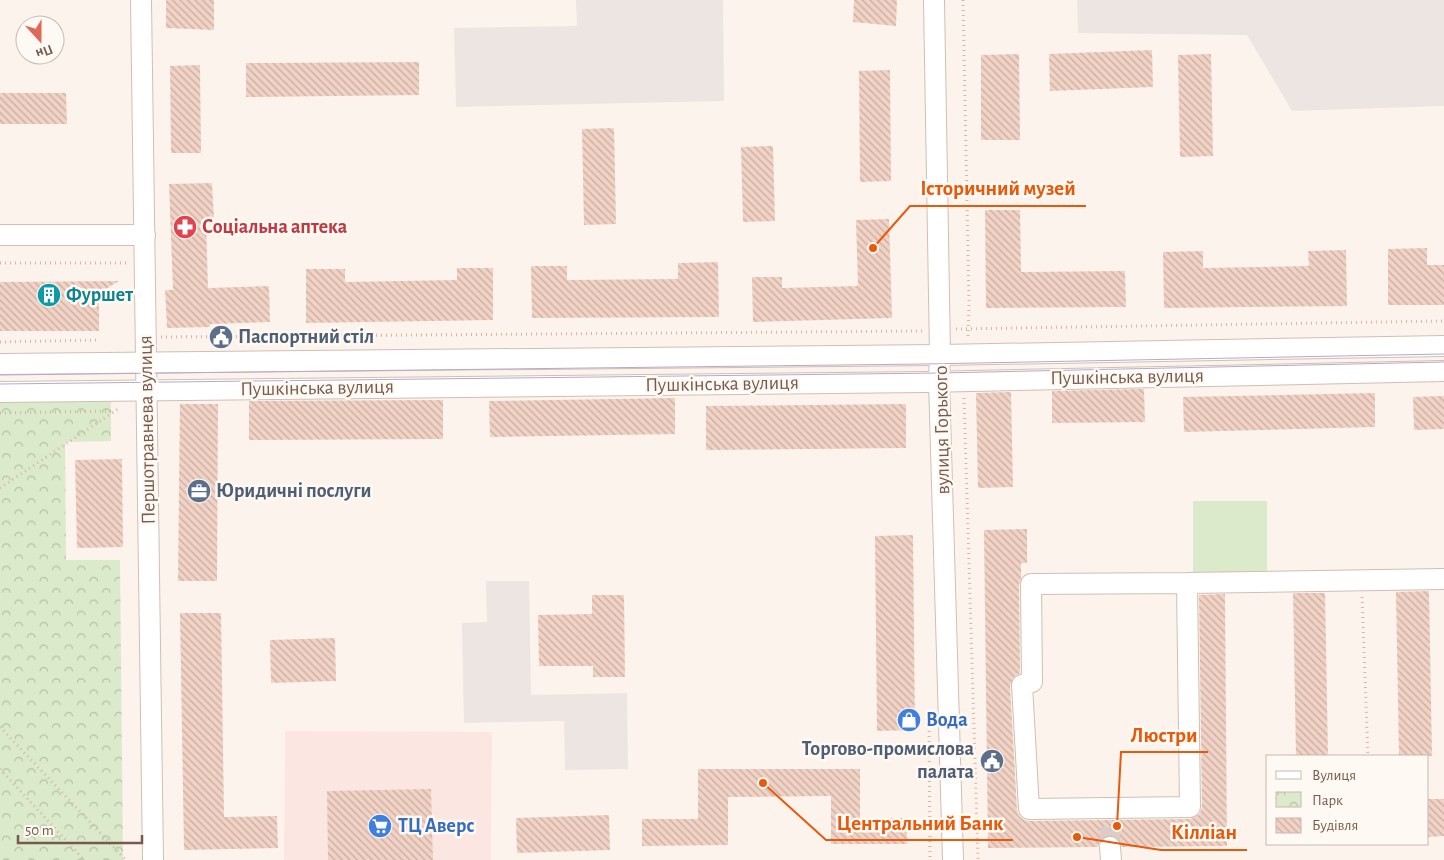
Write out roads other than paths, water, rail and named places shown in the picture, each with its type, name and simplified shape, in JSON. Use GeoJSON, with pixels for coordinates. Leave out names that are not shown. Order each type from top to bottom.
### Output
{"type":"FeatureCollection","features":[{"type":"Feature","properties":{"kind":"street","name":"Першотравнева вулиця"},"geometry":{"type":"LineString","coordinates":[[141,0],[153,860]]}},
{"type":"Feature","properties":{"kind":"street","name":"вулиця Горького"},"geometry":{"type":"LineString","coordinates":[[934,0],[940,330],[939,381],[953,860]]}},
{"type":"Feature","properties":{"kind":"street"},"geometry":{"type":"LineString","coordinates":[[0,235],[145,235]]}},
{"type":"Feature","properties":{"kind":"street","name":"Пушкінська вулиця"},"geometry":{"type":"LineString","coordinates":[[0,364],[940,355],[1444,346]]}},
{"type":"Feature","properties":{"kind":"street","name":"Пушкінська вулиця"},"geometry":{"type":"LineString","coordinates":[[0,392],[964,381],[1444,371]]}},
{"type":"Feature","properties":{"kind":"street"},"geometry":{"type":"LineString","coordinates":[[1187,583],[1190,807],[1110,811],[1029,809],[1022,685],[1032,682],[1031,584],[1444,579]]}},
{"type":"Feature","properties":{"kind":"tunnel"},"geometry":{"type":"LineString","coordinates":[[1110,813],[1110,847]]}},
{"type":"Feature","properties":{"kind":"tram line"},"geometry":{"type":"LineString","coordinates":[[0,375],[925,364],[1444,354]]}},
{"type":"Feature","properties":{"kind":"tram line"},"geometry":{"type":"LineString","coordinates":[[0,384],[940,373],[1444,362]]}},
{"type":"Feature","properties":{"kind":"place","name":"Соціальна аптека"},"geometry":{"type":"Point","coordinates":[185,227]}},
{"type":"Feature","properties":{"kind":"place","name":"Історичний музей"},"geometry":{"type":"Point","coordinates":[873,248]}},
{"type":"Feature","properties":{"kind":"place","name":"Фуршет"},"geometry":{"type":"Point","coordinates":[49,295]}},
{"type":"Feature","properties":{"kind":"place","name":"Паспортний стіл"},"geometry":{"type":"Point","coordinates":[221,337]}},
{"type":"Feature","properties":{"kind":"place","name":"Юридичні послуги"},"geometry":{"type":"Point","coordinates":[199,491]}},
{"type":"Feature","properties":{"kind":"place","name":"Вода"},"geometry":{"type":"Point","coordinates":[909,720]}},
{"type":"Feature","properties":{"kind":"place","name":"Торгово-промислова палата"},"geometry":{"type":"Point","coordinates":[992,761]}},
{"type":"Feature","properties":{"kind":"place","name":"Центральний Банк"},"geometry":{"type":"Point","coordinates":[763,783]}},
{"type":"Feature","properties":{"kind":"place","name":"ТЦ Аверс"},"geometry":{"type":"Point","coordinates":[380,826]}},
{"type":"Feature","properties":{"kind":"place","name":"Люстри"},"geometry":{"type":"Point","coordinates":[1117,826]}},
{"type":"Feature","properties":{"kind":"place","name":"Кілліан"},"geometry":{"type":"Point","coordinates":[1077,837]}}]}
